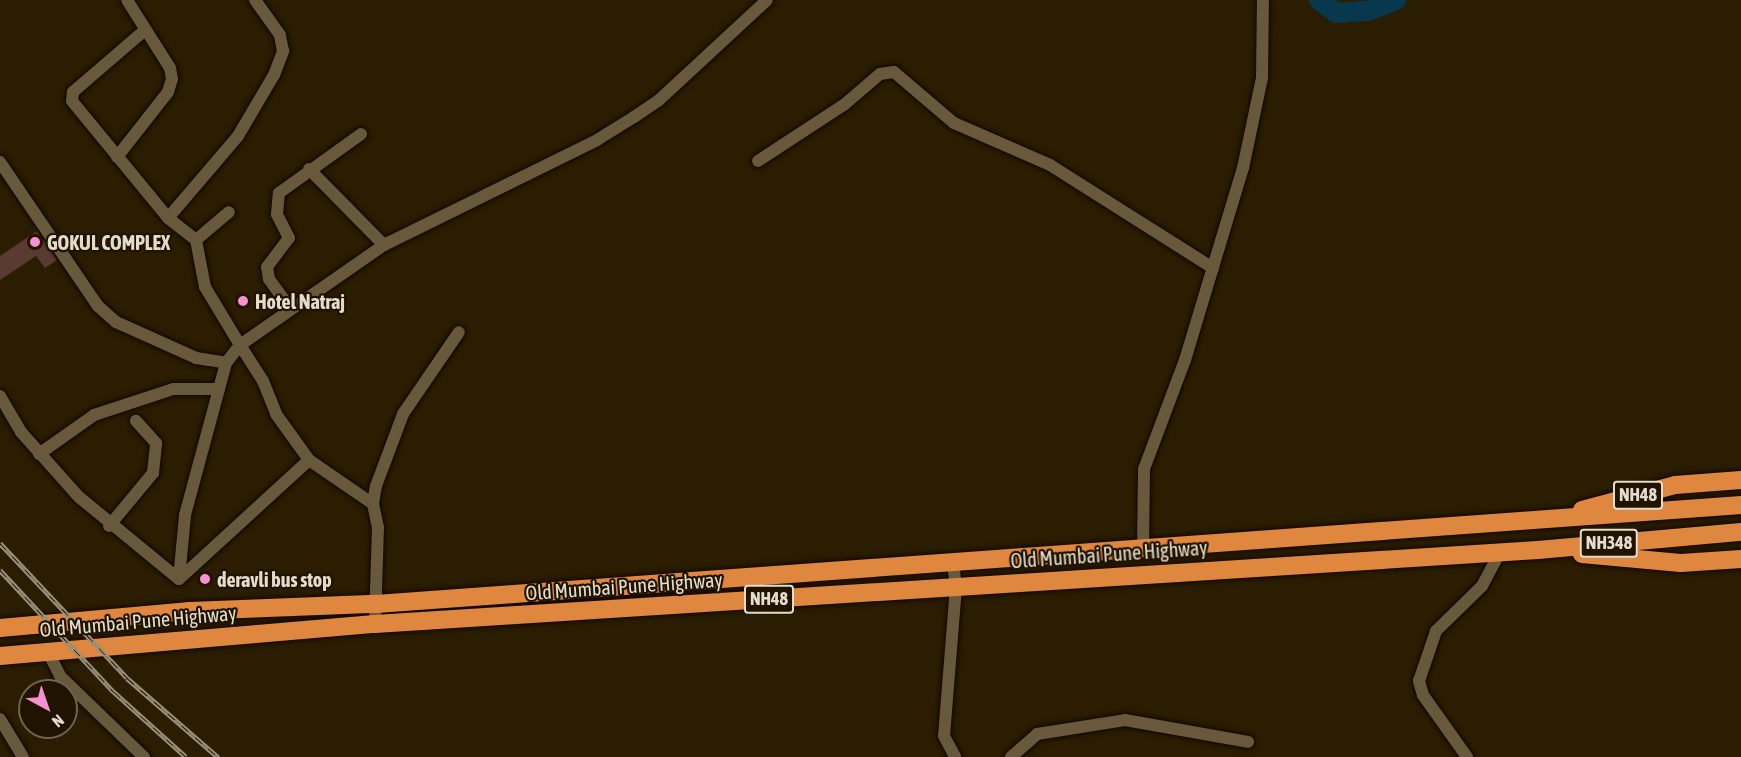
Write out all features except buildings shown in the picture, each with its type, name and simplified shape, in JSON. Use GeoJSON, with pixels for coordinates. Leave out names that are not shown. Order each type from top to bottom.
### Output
{"type":"FeatureCollection","features":[{"type":"Feature","properties":{"kind":"highway","name":"NH48"},"geometry":{"type":"LineString","coordinates":[[1537,522],[1675,485],[1741,480]]}},
{"type":"Feature","properties":{"kind":"highway","name":"NH348"},"geometry":{"type":"LineString","coordinates":[[1537,522],[1741,505]]}},
{"type":"Feature","properties":{"kind":"highway","name":"Old Mumbai Pune Highway"},"geometry":{"type":"LineString","coordinates":[[0,628],[201,610],[376,604],[1537,522]]}},
{"type":"Feature","properties":{"kind":"highway","name":"NH348"},"geometry":{"type":"LineString","coordinates":[[1538,550],[1741,532]]}},
{"type":"Feature","properties":{"kind":"highway","name":"Old Mumbai Pune Highway"},"geometry":{"type":"LineString","coordinates":[[0,656],[375,624],[1538,550]]}},
{"type":"Feature","properties":{"kind":"highway","name":"NH48"},"geometry":{"type":"LineString","coordinates":[[1538,550],[1681,563],[1741,559]]}},
{"type":"Feature","properties":{"kind":"highway"},"geometry":{"type":"LineString","coordinates":[[201,610],[202,637]]}},
{"type":"Feature","properties":{"kind":"street"},"geometry":{"type":"LineString","coordinates":[[168,219],[238,136],[274,75],[282,51],[280,36],[255,0]]}},
{"type":"Feature","properties":{"kind":"street"},"geometry":{"type":"LineString","coordinates":[[179,579],[184,515],[226,363],[240,345],[290,308],[384,245],[597,140],[634,117],[659,100],[767,0]]}},
{"type":"Feature","properties":{"kind":"street"},"geometry":{"type":"LineString","coordinates":[[1143,550],[1144,469],[1213,268],[1243,168],[1262,78],[1263,0]]}},
{"type":"Feature","properties":{"kind":"street"},"geometry":{"type":"LineString","coordinates":[[117,157],[168,92],[172,80],[170,68],[145,30],[131,2]]}},
{"type":"Feature","properties":{"kind":"street"},"geometry":{"type":"LineString","coordinates":[[145,30],[71,96],[168,219],[196,240],[205,286],[263,381],[276,414],[309,460],[373,504]]}},
{"type":"Feature","properties":{"kind":"street"},"geometry":{"type":"LineString","coordinates":[[758,161],[845,105],[880,74],[894,72],[954,123],[1050,165],[1213,268]]}},
{"type":"Feature","properties":{"kind":"street"},"geometry":{"type":"LineString","coordinates":[[290,308],[269,279],[267,267],[289,238],[276,205],[279,194],[309,169],[361,134]]}},
{"type":"Feature","properties":{"kind":"street"},"geometry":{"type":"LineString","coordinates":[[0,162],[98,306],[116,322],[196,358],[226,363]]}},
{"type":"Feature","properties":{"kind":"street"},"geometry":{"type":"LineString","coordinates":[[309,169],[384,245]]}},
{"type":"Feature","properties":{"kind":"street"},"geometry":{"type":"LineString","coordinates":[[196,240],[229,212]]}},
{"type":"Feature","properties":{"kind":"street"},"geometry":{"type":"LineString","coordinates":[[375,624],[378,527],[373,504],[403,414],[459,332]]}},
{"type":"Feature","properties":{"kind":"street"},"geometry":{"type":"LineString","coordinates":[[39,454],[94,415],[173,389],[219,389]]}},
{"type":"Feature","properties":{"kind":"street"},"geometry":{"type":"LineString","coordinates":[[0,396],[39,454],[109,526],[179,579]]}},
{"type":"Feature","properties":{"kind":"street"},"geometry":{"type":"LineString","coordinates":[[109,526],[153,473],[156,443],[136,421]]}},
{"type":"Feature","properties":{"kind":"street"},"geometry":{"type":"LineString","coordinates":[[179,579],[309,460]]}},
{"type":"Feature","properties":{"kind":"street"},"geometry":{"type":"LineString","coordinates":[[1467,757],[1423,695],[1419,681],[1436,631],[1482,586],[1500,552]]}},
{"type":"Feature","properties":{"kind":"street"},"geometry":{"type":"LineString","coordinates":[[953,563],[956,587],[944,736],[955,757]]}},
{"type":"Feature","properties":{"kind":"street"},"geometry":{"type":"LineString","coordinates":[[48,652],[56,672],[144,757]]}},
{"type":"Feature","properties":{"kind":"street"},"geometry":{"type":"LineString","coordinates":[[0,718],[23,757]]}},
{"type":"Feature","properties":{"kind":"street"},"geometry":{"type":"LineString","coordinates":[[1011,757],[1037,734],[1125,720],[1248,742]]}},
{"type":"Feature","properties":{"kind":"waterway"},"geometry":{"type":"LineString","coordinates":[[1319,0],[1336,13],[1368,11],[1396,0]]}},
{"type":"Feature","properties":{"kind":"railway"},"geometry":{"type":"LineString","coordinates":[[0,543],[127,678],[218,757]]}},
{"type":"Feature","properties":{"kind":"railway"},"geometry":{"type":"LineString","coordinates":[[0,570],[113,691],[186,757]]}},
{"type":"Feature","properties":{"kind":"place","name":"GOKUL COMPLEX"},"geometry":{"type":"Point","coordinates":[35,242]}},
{"type":"Feature","properties":{"kind":"place","name":"Hotel Natraj"},"geometry":{"type":"Point","coordinates":[243,301]}},
{"type":"Feature","properties":{"kind":"place","name":"deravli bus stop"},"geometry":{"type":"Point","coordinates":[205,579]}}]}
